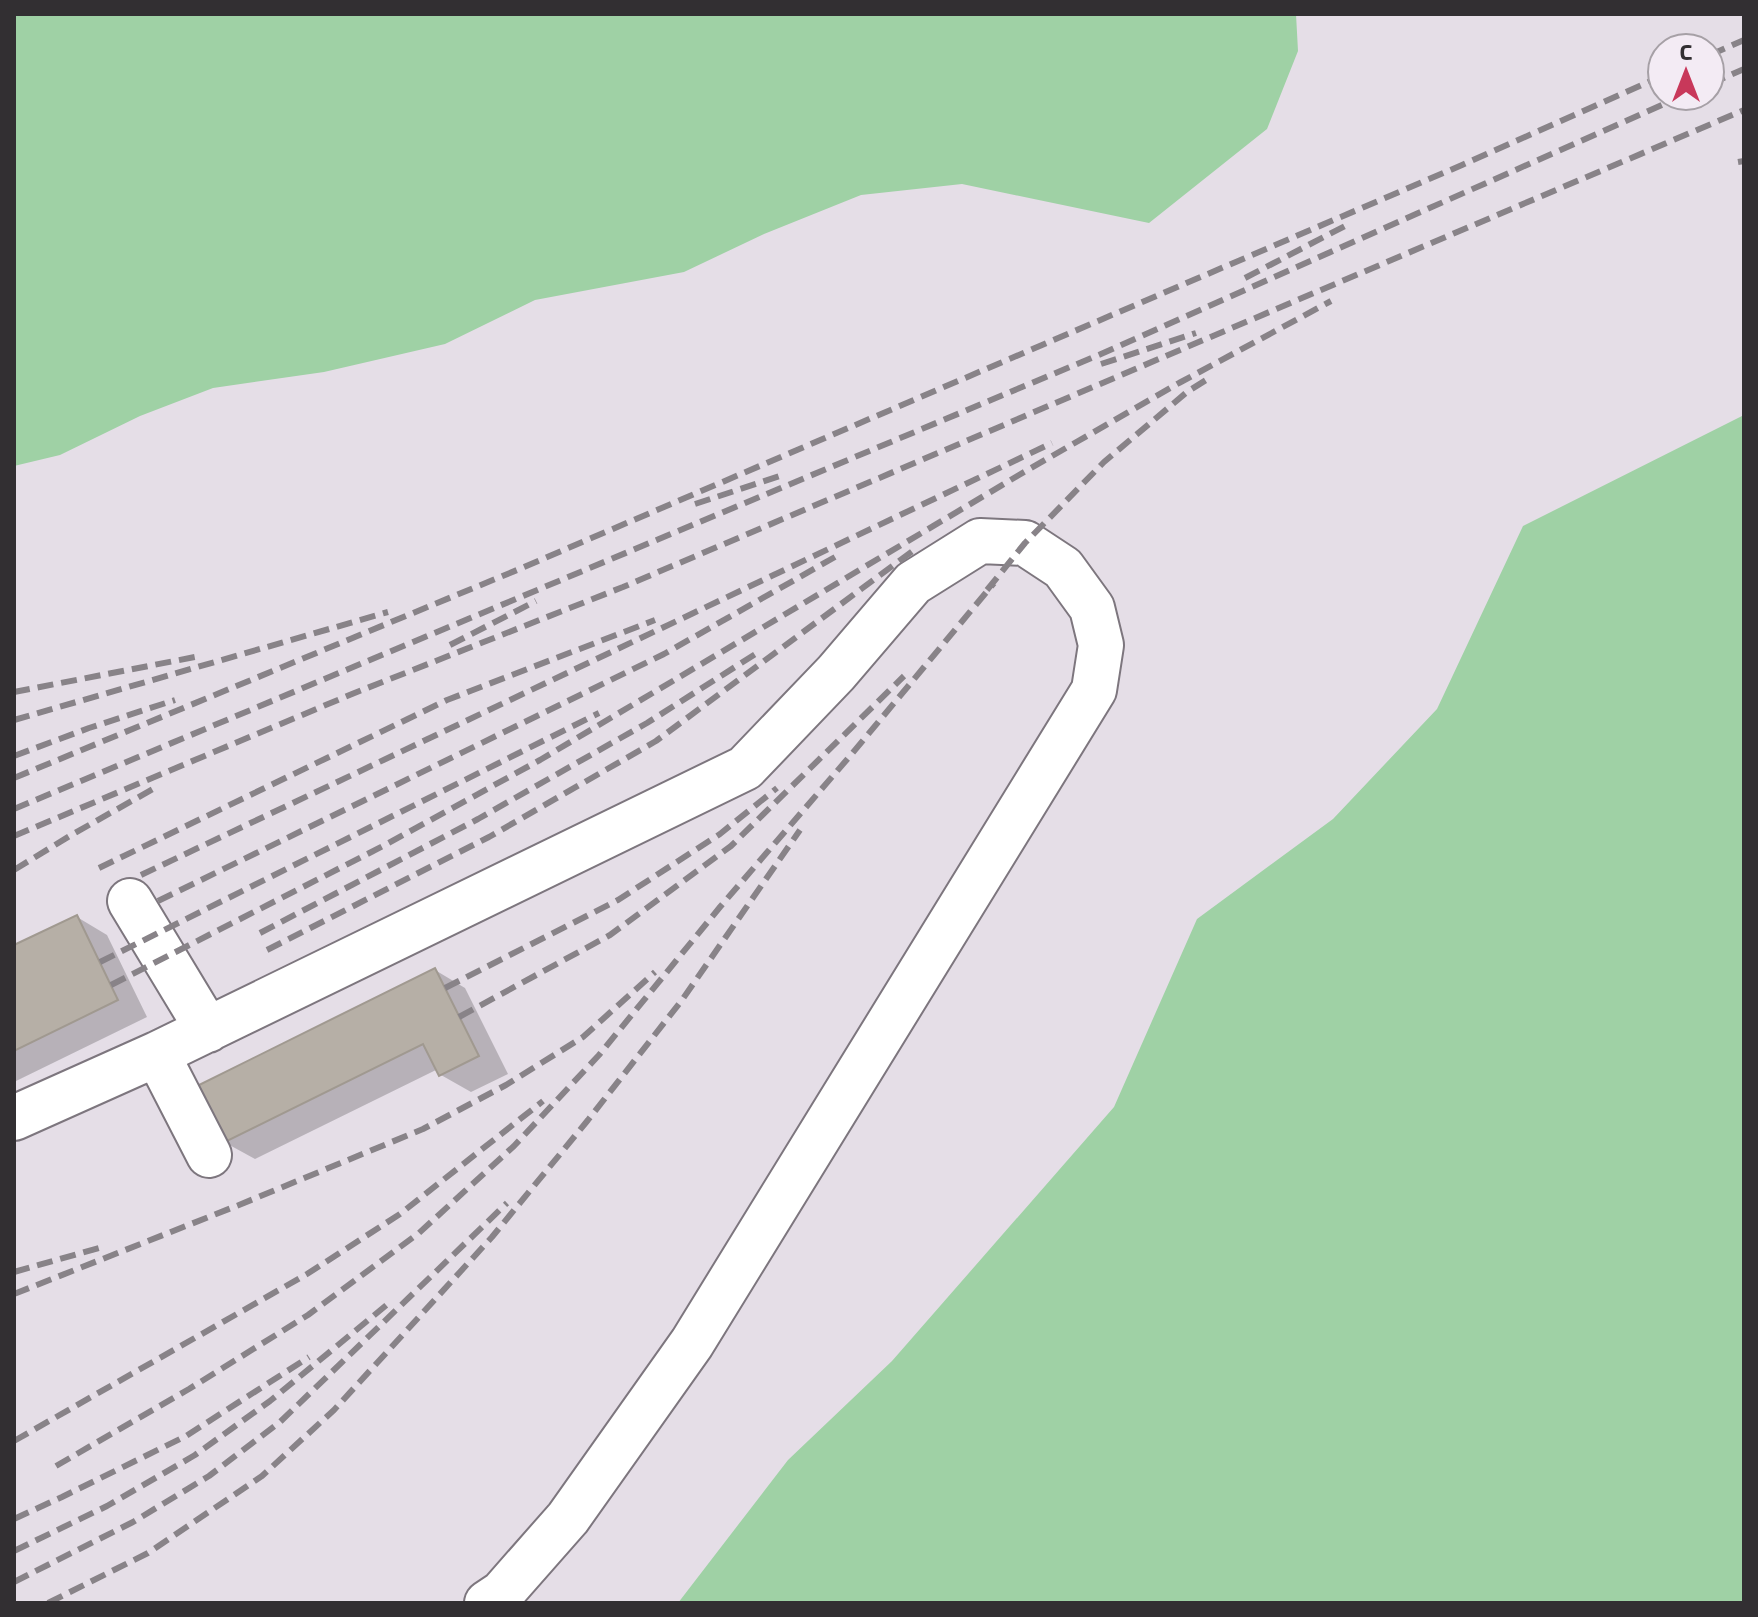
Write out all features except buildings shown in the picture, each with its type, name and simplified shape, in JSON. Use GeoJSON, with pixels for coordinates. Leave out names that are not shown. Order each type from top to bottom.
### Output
{"type":"FeatureCollection","features":[{"type":"Feature","properties":{"kind":"lane"},"geometry":{"type":"LineString","coordinates":[[14,1118],[208,1030],[745,768],[836,673],[913,583],[980,541],[1025,543],[1063,568],[1092,608],[1101,645],[1094,690],[692,1343],[568,1518],[502,1593],[487,1603]]}},
{"type":"Feature","properties":{"kind":"lane"},"geometry":{"type":"LineString","coordinates":[[130,901],[208,1030]]}},
{"type":"Feature","properties":{"kind":"lane"},"geometry":{"type":"LineString","coordinates":[[157,1054],[209,1155]]}},
{"type":"Feature","properties":{"kind":"green space"},"geometry":{"type":"Polygon","coordinates":[[[14,14],[1296,14],[1298,51],[1267,129],[1149,223],[962,184],[861,195],[764,234],[684,272],[535,300],[445,344],[324,372],[213,388],[140,416],[60,455],[14,466],[14,14]]]}},
{"type":"Feature","properties":{"kind":"green space"},"geometry":{"type":"Polygon","coordinates":[[[1744,415],[1744,1603],[678,1603],[788,1460],[892,1361],[1114,1107],[1197,919],[1333,819],[1437,709],[1523,526],[1744,415]]]}},
{"type":"Feature","properties":{"kind":"railway"},"geometry":{"type":"LineString","coordinates":[[1726,48],[1744,40]]}},
{"type":"Feature","properties":{"kind":"railway"},"geometry":{"type":"LineString","coordinates":[[1726,77],[1744,69]]}},
{"type":"Feature","properties":{"kind":"railway"},"geometry":{"type":"LineString","coordinates":[[14,778],[517,570],[1646,83]]}},
{"type":"Feature","properties":{"kind":"railway"},"geometry":{"type":"LineString","coordinates":[[14,836],[352,694],[623,587],[1744,110]]}},
{"type":"Feature","properties":{"kind":"railway"},"geometry":{"type":"LineString","coordinates":[[14,809],[1101,354],[1646,112]]}},
{"type":"Feature","properties":{"kind":"railway"},"geometry":{"type":"LineString","coordinates":[[1738,162],[1744,161]]}},
{"type":"Feature","properties":{"kind":"railway"},"geometry":{"type":"LineString","coordinates":[[1245,278],[1345,226]]}},
{"type":"Feature","properties":{"kind":"railway"},"geometry":{"type":"LineString","coordinates":[[111,985],[385,845],[540,760],[1019,475],[1179,383],[1331,301]]}},
{"type":"Feature","properties":{"kind":"railway"},"geometry":{"type":"LineString","coordinates":[[1101,364],[1196,333]]}},
{"type":"Feature","properties":{"kind":"railway"},"geometry":{"type":"LineString","coordinates":[[987,590],[1025,543],[1104,462],[1187,392],[1206,380]]}},
{"type":"Feature","properties":{"kind":"railway"},"geometry":{"type":"LineString","coordinates":[[141,875],[1052,443]]}},
{"type":"Feature","properties":{"kind":"railway"},"geometry":{"type":"LineString","coordinates":[[695,504],[786,474]]}},
{"type":"Feature","properties":{"kind":"railway"},"geometry":{"type":"LineString","coordinates":[[267,950],[489,837],[656,741],[918,547]]}},
{"type":"Feature","properties":{"kind":"railway"},"geometry":{"type":"LineString","coordinates":[[158,901],[664,654],[835,557]]}},
{"type":"Feature","properties":{"kind":"railway"},"geometry":{"type":"LineString","coordinates":[[56,1466],[308,1315],[419,1233],[514,1146],[599,1055],[994,583]]}},
{"type":"Feature","properties":{"kind":"railway"},"geometry":{"type":"LineString","coordinates":[[450,645],[536,601]]}},
{"type":"Feature","properties":{"kind":"railway"},"geometry":{"type":"LineString","coordinates":[[14,720],[388,612]]}},
{"type":"Feature","properties":{"kind":"railway"},"geometry":{"type":"LineString","coordinates":[[99,868],[447,700],[655,620]]}},
{"type":"Feature","properties":{"kind":"railway"},"geometry":{"type":"LineString","coordinates":[[260,933],[478,819],[647,723],[757,653]]}},
{"type":"Feature","properties":{"kind":"railway"},"geometry":{"type":"LineString","coordinates":[[14,692],[195,657]]}},
{"type":"Feature","properties":{"kind":"railway"},"geometry":{"type":"LineString","coordinates":[[459,1017],[610,935],[731,846],[904,676]]}},
{"type":"Feature","properties":{"kind":"railway"},"geometry":{"type":"LineString","coordinates":[[14,756],[175,700]]}},
{"type":"Feature","properties":{"kind":"railway"},"geometry":{"type":"LineString","coordinates":[[100,962],[599,713]]}},
{"type":"Feature","properties":{"kind":"railway"},"geometry":{"type":"LineString","coordinates":[[445,988],[618,900],[720,834],[777,788]]}},
{"type":"Feature","properties":{"kind":"railway"},"geometry":{"type":"LineString","coordinates":[[14,870],[153,789]]}},
{"type":"Feature","properties":{"kind":"railway"},"geometry":{"type":"LineString","coordinates":[[48,1603],[148,1553],[262,1476],[334,1410],[492,1237],[588,1120],[682,1000],[800,830]]}},
{"type":"Feature","properties":{"kind":"railway"},"geometry":{"type":"LineString","coordinates":[[14,1294],[423,1129],[506,1085],[583,1037],[655,972]]}},
{"type":"Feature","properties":{"kind":"railway"},"geometry":{"type":"LineString","coordinates":[[14,1441],[307,1274],[400,1214],[543,1101]]}},
{"type":"Feature","properties":{"kind":"railway"},"geometry":{"type":"LineString","coordinates":[[14,1582],[133,1522],[209,1476],[280,1422],[507,1203]]}},
{"type":"Feature","properties":{"kind":"railway"},"geometry":{"type":"LineString","coordinates":[[14,1272],[106,1246]]}},
{"type":"Feature","properties":{"kind":"railway"},"geometry":{"type":"LineString","coordinates":[[14,1551],[107,1506],[195,1455],[270,1401],[389,1303]]}},
{"type":"Feature","properties":{"kind":"railway"},"geometry":{"type":"LineString","coordinates":[[14,1519],[186,1436],[309,1357]]}}]}
